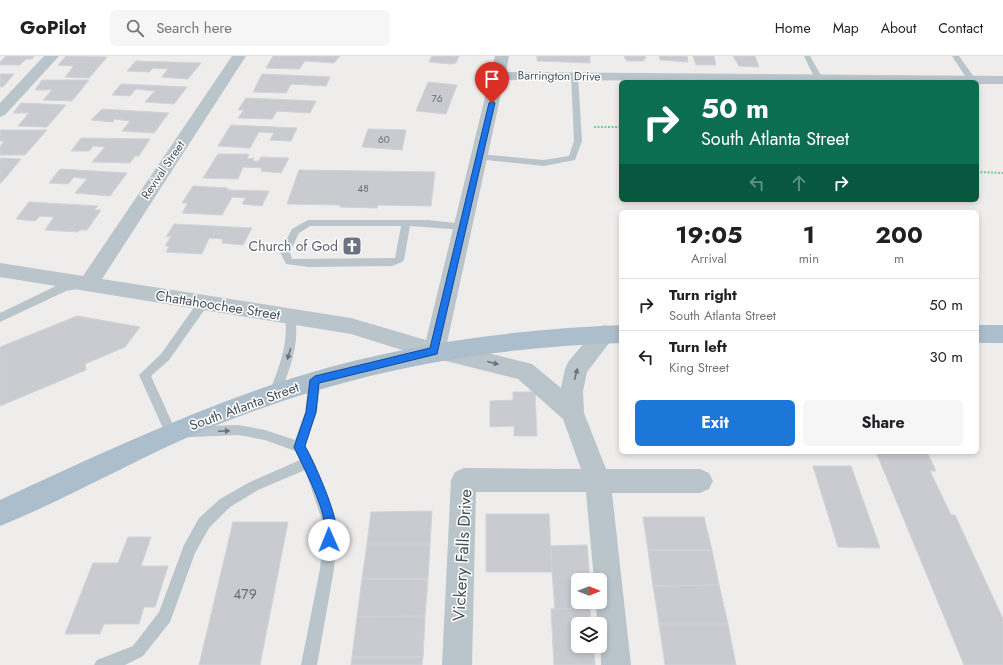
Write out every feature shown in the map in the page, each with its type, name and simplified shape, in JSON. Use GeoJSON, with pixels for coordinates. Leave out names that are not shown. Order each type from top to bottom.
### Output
{"type":"FeatureCollection","features":[{"type":"Feature","properties":{"kind":"main road","name":"South Atlanta Street"},"geometry":{"type":"LineString","coordinates":[[0,513],[171,433],[221,412],[315,380],[381,363],[438,351],[532,339],[613,334]]}},
{"type":"Feature","properties":{"kind":"main road"},"geometry":{"type":"LineString","coordinates":[[979,334],[1003,334]]}},
{"type":"Feature","properties":{"kind":"street"},"geometry":{"type":"LineString","coordinates":[[0,112],[52,56]]}},
{"type":"Feature","properties":{"kind":"street","name":"Revival Street"},"geometry":{"type":"LineString","coordinates":[[88,284],[239,56]]}},
{"type":"Feature","properties":{"kind":"street"},"geometry":{"type":"LineString","coordinates":[[502,56],[438,351],[524,371],[572,413]]}},
{"type":"Feature","properties":{"kind":"street","name":"Barrington Drive"},"geometry":{"type":"LineString","coordinates":[[498,76],[1003,80]]}},
{"type":"Feature","properties":{"kind":"street","name":"Chattahoochee Street"},"geometry":{"type":"LineString","coordinates":[[0,270],[351,326],[438,351]]}},
{"type":"Feature","properties":{"kind":"street"},"geometry":{"type":"LineString","coordinates":[[613,334],[576,369],[572,391],[572,413],[598,481],[616,665]]}},
{"type":"Feature","properties":{"kind":"street","name":"Vickery Falls Drive"},"geometry":{"type":"LineString","coordinates":[[457,665],[464,480],[700,481]]}},
{"type":"Feature","properties":{"kind":"lane"},"geometry":{"type":"LineString","coordinates":[[807,56],[819,79]]}},
{"type":"Feature","properties":{"kind":"lane"},"geometry":{"type":"LineString","coordinates":[[955,56],[972,80]]}},
{"type":"Feature","properties":{"kind":"lane"},"geometry":{"type":"LineString","coordinates":[[480,157],[544,163],[572,158],[578,141],[574,76]]}},
{"type":"Feature","properties":{"kind":"lane"},"geometry":{"type":"LineString","coordinates":[[406,223],[399,260],[392,262],[289,262],[285,252],[295,230],[308,223],[406,223],[428,223],[464,227]]}},
{"type":"Feature","properties":{"kind":"lane"},"geometry":{"type":"LineString","coordinates":[[0,318],[64,287],[88,284]]}},
{"type":"Feature","properties":{"kind":"lane"},"geometry":{"type":"LineString","coordinates":[[204,302],[165,357],[145,374],[171,433],[238,430],[277,438],[299,447],[308,462],[331,526],[327,569],[309,665]]}},
{"type":"Feature","properties":{"kind":"lane"},"geometry":{"type":"LineString","coordinates":[[275,393],[292,342],[293,330],[290,316]]}},
{"type":"Feature","properties":{"kind":"lane"},"geometry":{"type":"LineString","coordinates":[[299,447],[311,412],[315,380]]}},
{"type":"Feature","properties":{"kind":"lane"},"geometry":{"type":"LineString","coordinates":[[102,665],[124,658],[138,651],[165,617],[189,550],[204,522],[225,503],[254,486],[308,462]]}},
{"type":"Feature","properties":{"kind":"path"},"geometry":{"type":"LineString","coordinates":[[577,126],[619,127]]}},
{"type":"Feature","properties":{"kind":"path"},"geometry":{"type":"LineString","coordinates":[[979,172],[1003,173]]}},
{"type":"Feature","properties":{"kind":"building"},"geometry":{"type":"Polygon","coordinates":[[[6,56],[34,56],[32,59],[26,59],[20,65],[0,65],[0,62],[6,56]]]}},
{"type":"Feature","properties":{"kind":"building"},"geometry":{"type":"Polygon","coordinates":[[[66,56],[107,57],[89,78],[65,77],[74,66],[58,65],[66,56]]]}},
{"type":"Feature","properties":{"kind":"building"},"geometry":{"type":"Polygon","coordinates":[[[273,56],[340,56],[334,63],[305,61],[299,69],[266,68],[273,56]]]}},
{"type":"Feature","properties":{"kind":"building"},"geometry":{"type":"Polygon","coordinates":[[[432,56],[459,56],[456,63],[451,64],[429,62],[432,56]]]}},
{"type":"Feature","properties":{"kind":"building"},"geometry":{"type":"Polygon","coordinates":[[[537,56],[590,56],[590,63],[537,61],[537,56]]]}},
{"type":"Feature","properties":{"kind":"building"},"geometry":{"type":"Polygon","coordinates":[[[624,56],[645,56],[646,59],[643,59],[644,61],[627,61],[624,56]]]}},
{"type":"Feature","properties":{"kind":"building"},"geometry":{"type":"Polygon","coordinates":[[[659,56],[687,56],[688,62],[660,60],[659,56]]]}},
{"type":"Feature","properties":{"kind":"building"},"geometry":{"type":"Polygon","coordinates":[[[693,56],[714,56],[716,65],[696,65],[693,56]]]}},
{"type":"Feature","properties":{"kind":"building"},"geometry":{"type":"Polygon","coordinates":[[[733,56],[755,56],[759,67],[739,66],[733,56]]]}},
{"type":"Feature","properties":{"kind":"building"},"geometry":{"type":"Polygon","coordinates":[[[136,61],[201,63],[188,79],[162,77],[168,69],[153,68],[149,72],[127,71],[136,61]]]}},
{"type":"Feature","properties":{"kind":"building"},"geometry":{"type":"Polygon","coordinates":[[[0,74],[14,74],[3,87],[0,87],[0,74]]]}},
{"type":"Feature","properties":{"kind":"building"},"geometry":{"type":"Polygon","coordinates":[[[262,74],[330,77],[326,86],[291,84],[286,93],[253,92],[262,74]]]}},
{"type":"Feature","properties":{"kind":"building"},"geometry":{"type":"Polygon","coordinates":[[[42,80],[89,80],[72,101],[43,100],[52,90],[35,90],[42,80]]]}},
{"type":"Feature","properties":{"kind":"building"},"geometry":{"type":"Polygon","coordinates":[[[428,82],[457,85],[446,114],[416,111],[428,82]]]}},
{"type":"Feature","properties":{"kind":"building"},"geometry":{"type":"Polygon","coordinates":[[[121,84],[187,87],[174,104],[145,102],[155,91],[136,89],[130,96],[112,95],[121,84]]]}},
{"type":"Feature","properties":{"kind":"building"},"geometry":{"type":"Polygon","coordinates":[[[246,98],[316,101],[310,113],[277,111],[272,119],[238,118],[244,110],[238,110],[246,98]]]}},
{"type":"Feature","properties":{"kind":"building"},"geometry":{"type":"Polygon","coordinates":[[[21,103],[66,105],[47,127],[18,126],[29,113],[13,113],[21,103]]]}},
{"type":"Feature","properties":{"kind":"building"},"geometry":{"type":"Polygon","coordinates":[[[102,109],[169,113],[154,133],[122,131],[130,121],[114,119],[113,122],[91,120],[102,109]]]}},
{"type":"Feature","properties":{"kind":"building"},"geometry":{"type":"Polygon","coordinates":[[[231,125],[297,128],[291,141],[270,140],[274,133],[259,132],[250,148],[218,146],[231,125]]]}},
{"type":"Feature","properties":{"kind":"building"},"geometry":{"type":"Polygon","coordinates":[[[368,129],[406,130],[402,150],[362,147],[368,129]]]}},
{"type":"Feature","properties":{"kind":"building"},"geometry":{"type":"Polygon","coordinates":[[[0,130],[47,130],[25,155],[0,155],[0,147],[4,141],[0,141],[0,130]]]}},
{"type":"Feature","properties":{"kind":"building"},"geometry":{"type":"Polygon","coordinates":[[[81,138],[150,139],[139,156],[135,156],[130,163],[92,162],[105,147],[93,146],[89,151],[71,151],[81,138]]]}},
{"type":"Feature","properties":{"kind":"building"},"geometry":{"type":"Polygon","coordinates":[[[218,154],[249,154],[247,159],[254,158],[253,161],[259,161],[261,157],[289,158],[281,173],[261,171],[262,168],[243,167],[238,179],[203,178],[218,154]]]}},
{"type":"Feature","properties":{"kind":"building"},"geometry":{"type":"Polygon","coordinates":[[[0,158],[21,159],[1,183],[0,183],[0,158]]]}},
{"type":"Feature","properties":{"kind":"building"},"geometry":{"type":"Polygon","coordinates":[[[60,169],[127,173],[110,196],[75,193],[87,179],[74,177],[68,184],[49,183],[60,169]]]}},
{"type":"Feature","properties":{"kind":"building"},"geometry":{"type":"Polygon","coordinates":[[[299,170],[435,172],[431,206],[378,205],[377,208],[340,207],[340,205],[287,204],[299,170]]]}},
{"type":"Feature","properties":{"kind":"building"},"geometry":{"type":"Polygon","coordinates":[[[193,186],[228,188],[227,190],[269,191],[262,206],[242,204],[246,198],[232,197],[222,215],[182,213],[188,203],[182,203],[193,186]]]}},
{"type":"Feature","properties":{"kind":"building"},"geometry":{"type":"Polygon","coordinates":[[[29,202],[98,206],[94,210],[101,210],[87,230],[80,230],[78,232],[45,230],[54,217],[40,216],[35,221],[16,219],[29,202]]]}},
{"type":"Feature","properties":{"kind":"building"},"geometry":{"type":"Polygon","coordinates":[[[174,224],[252,228],[243,245],[222,243],[223,239],[209,238],[202,254],[166,252],[169,246],[165,246],[171,236],[166,237],[174,224]]]}},
{"type":"Feature","properties":{"kind":"building"},"geometry":{"type":"Polygon","coordinates":[[[77,316],[140,327],[125,347],[85,364],[86,370],[0,406],[0,347],[77,316]]]}},
{"type":"Feature","properties":{"kind":"building"},"geometry":{"type":"Polygon","coordinates":[[[513,392],[535,392],[537,436],[514,436],[514,426],[490,427],[490,401],[513,400],[513,392]]]}},
{"type":"Feature","properties":{"kind":"building"},"geometry":{"type":"Polygon","coordinates":[[[877,454],[928,454],[936,471],[930,471],[951,515],[955,515],[1003,619],[1003,665],[964,665],[877,454]]]}},
{"type":"Feature","properties":{"kind":"building"},"geometry":{"type":"Polygon","coordinates":[[[813,466],[851,466],[880,548],[838,547],[813,466]]]}},
{"type":"Feature","properties":{"kind":"building"},"geometry":{"type":"Polygon","coordinates":[[[432,511],[430,544],[367,544],[371,512],[432,511]]]}},
{"type":"Feature","properties":{"kind":"building"},"geometry":{"type":"Polygon","coordinates":[[[486,514],[549,514],[552,572],[486,572],[486,514]]]}},
{"type":"Feature","properties":{"kind":"building"},"geometry":{"type":"Polygon","coordinates":[[[643,517],[704,517],[712,550],[648,550],[643,517]]]}},
{"type":"Feature","properties":{"kind":"building"},"geometry":{"type":"Polygon","coordinates":[[[233,522],[288,522],[260,665],[199,665],[233,522]]]}},
{"type":"Feature","properties":{"kind":"building"},"geometry":{"type":"Polygon","coordinates":[[[128,537],[151,537],[141,566],[168,566],[155,607],[144,607],[139,624],[104,624],[100,634],[65,634],[93,563],[118,563],[128,537]]]}},
{"type":"Feature","properties":{"kind":"building"},"geometry":{"type":"Polygon","coordinates":[[[367,544],[430,544],[428,579],[362,579],[367,544]]]}},
{"type":"Feature","properties":{"kind":"building"},"geometry":{"type":"Polygon","coordinates":[[[587,545],[589,573],[571,573],[571,609],[555,609],[550,546],[587,545]]]}},
{"type":"Feature","properties":{"kind":"building"},"geometry":{"type":"Polygon","coordinates":[[[648,550],[712,550],[719,585],[653,586],[648,550]]]}},
{"type":"Feature","properties":{"kind":"building"},"geometry":{"type":"Polygon","coordinates":[[[362,579],[428,579],[425,616],[357,617],[362,579]]]}},
{"type":"Feature","properties":{"kind":"building"},"geometry":{"type":"Polygon","coordinates":[[[719,585],[728,624],[659,624],[653,586],[719,585]]]}},
{"type":"Feature","properties":{"kind":"building"},"geometry":{"type":"Polygon","coordinates":[[[551,609],[590,609],[591,617],[571,617],[571,653],[594,653],[595,665],[554,665],[551,609]]]}},
{"type":"Feature","properties":{"kind":"building"},"geometry":{"type":"Polygon","coordinates":[[[425,616],[423,657],[352,657],[357,617],[425,616]]]}},
{"type":"Feature","properties":{"kind":"building"},"geometry":{"type":"Polygon","coordinates":[[[659,624],[728,624],[736,665],[665,665],[659,624]]]}},
{"type":"Feature","properties":{"kind":"building"},"geometry":{"type":"Polygon","coordinates":[[[352,657],[423,657],[422,665],[351,665],[352,657]]]}},
{"type":"Feature","properties":{"kind":"place","name":"Church of God"},"geometry":{"type":"Point","coordinates":[352,246]}},
{"type":"Feature","properties":{"kind":"route"},"geometry":{"type":"LineString","coordinates":[[329,540],[331,526],[322,498],[308,462],[299,447],[311,412],[315,380],[358,368],[434,351],[492,103]]}}]}
